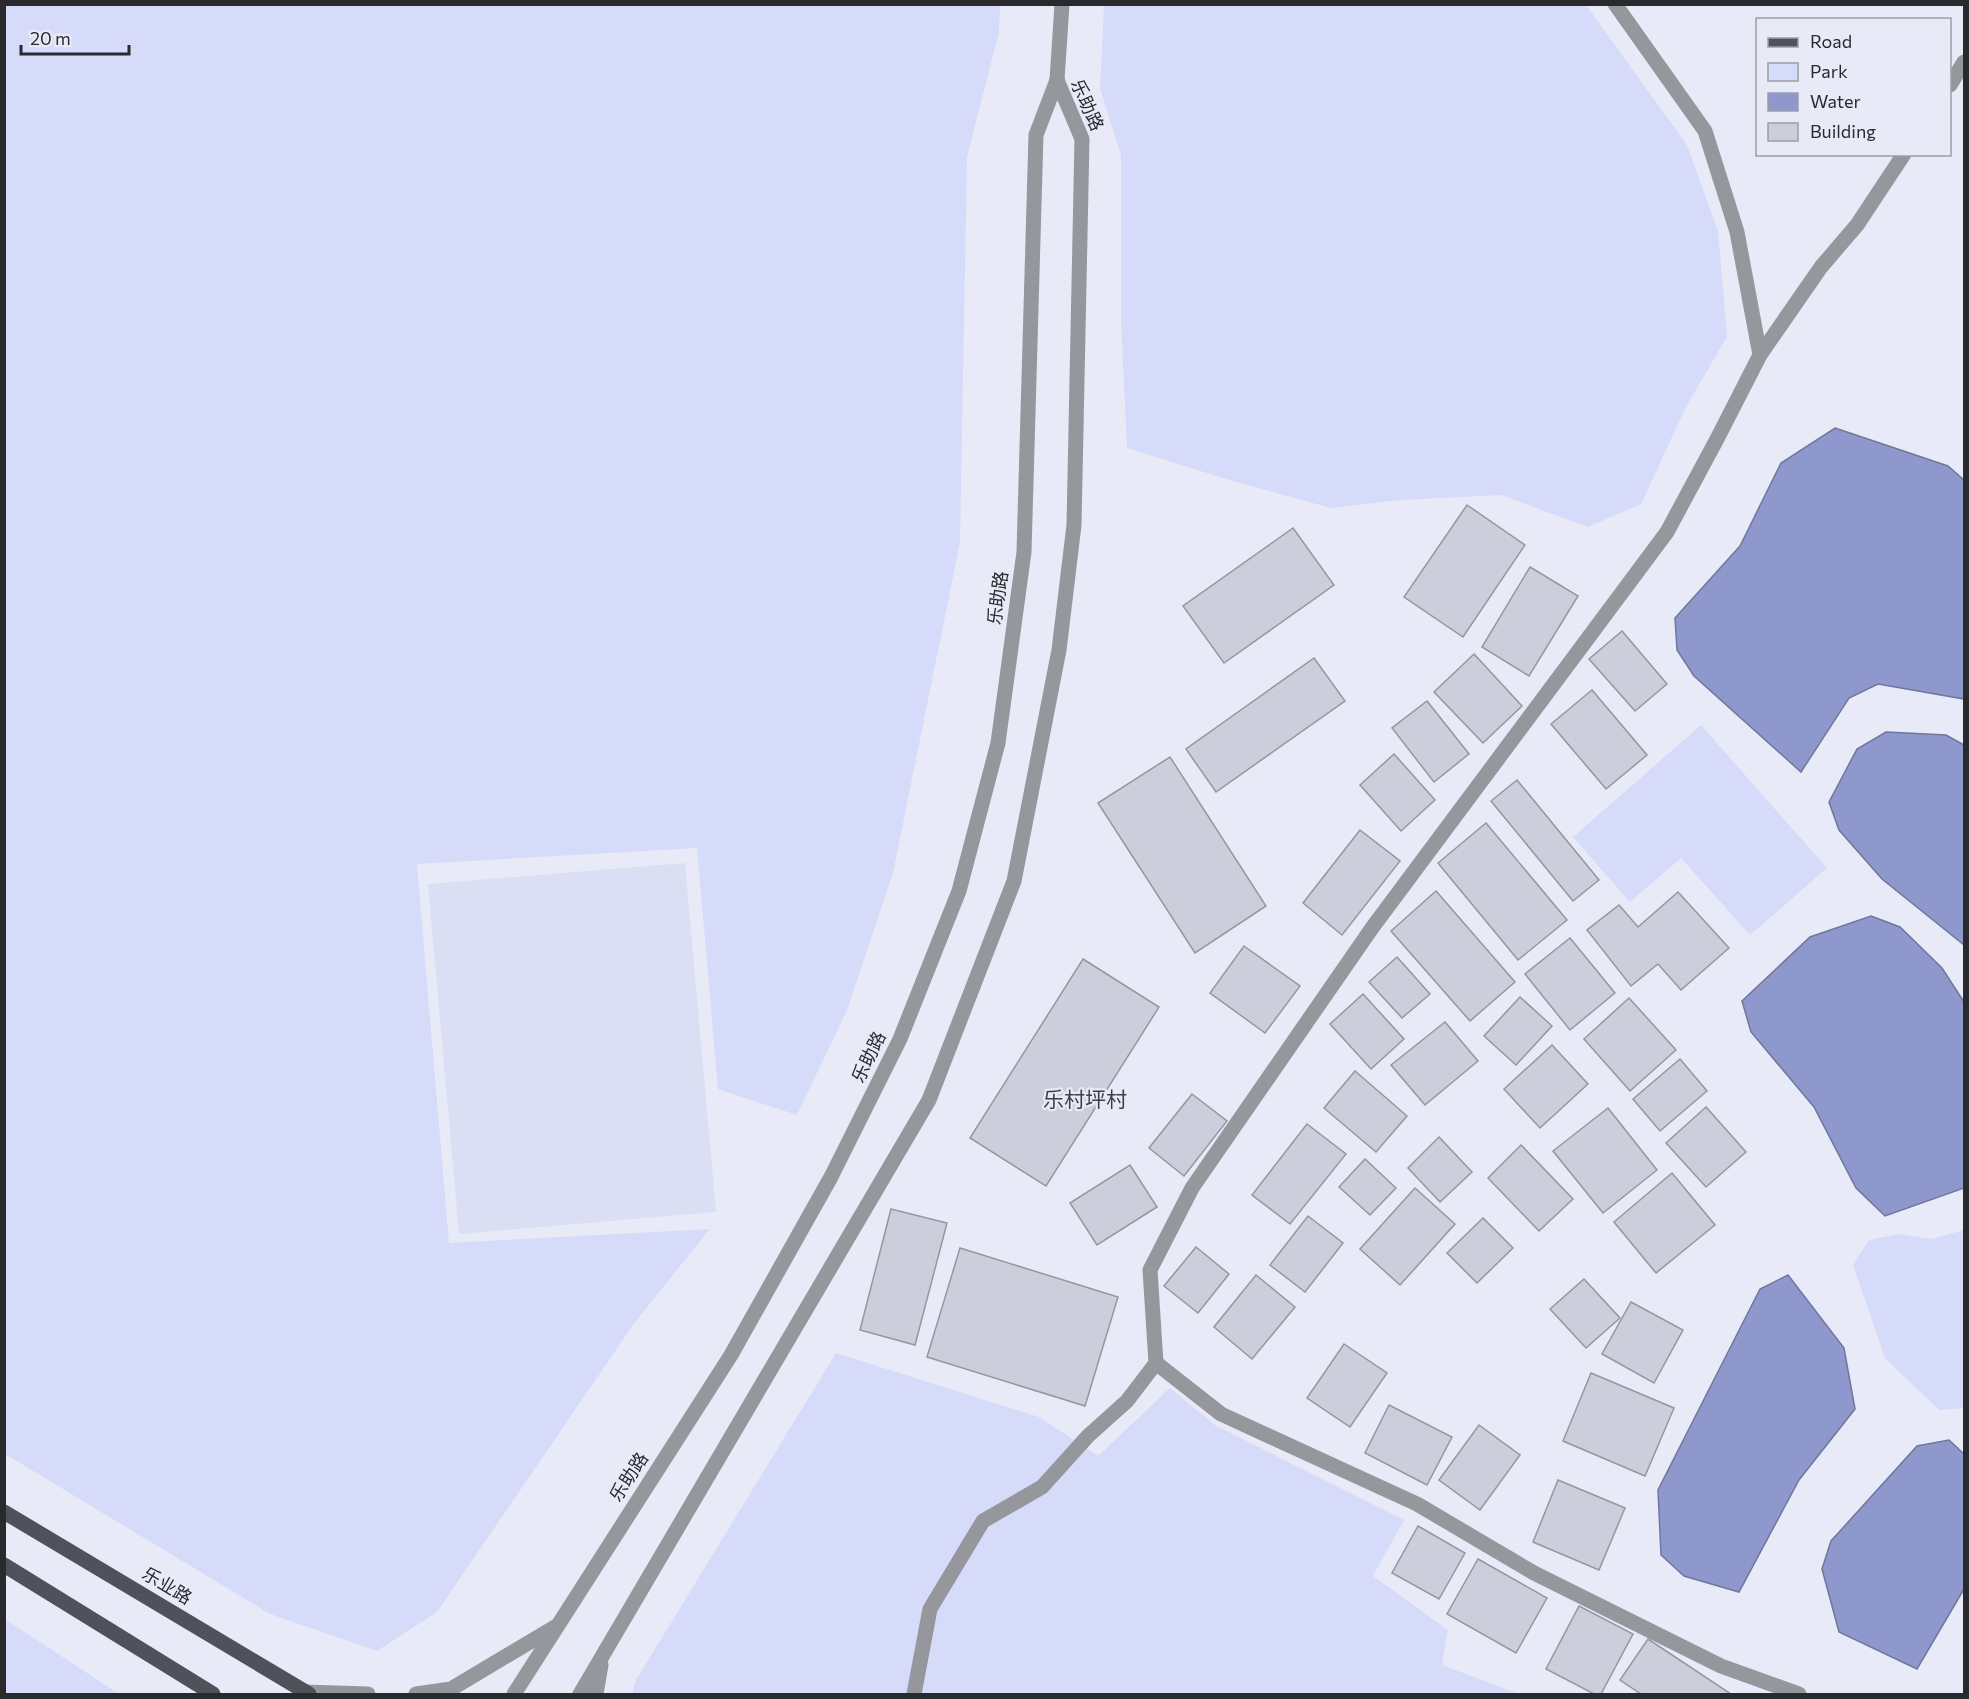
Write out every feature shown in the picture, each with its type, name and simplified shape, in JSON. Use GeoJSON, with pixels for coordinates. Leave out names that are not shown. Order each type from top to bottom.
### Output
{"type":"FeatureCollection","features":[{"type":"Feature","properties":{"kind":"main road","name":"乐业路"},"geometry":{"type":"LineString","coordinates":[[4,1512],[307,1693]]}},
{"type":"Feature","properties":{"kind":"main road"},"geometry":{"type":"LineString","coordinates":[[4,1565],[213,1695]]}},
{"type":"Feature","properties":{"kind":"street"},"geometry":{"type":"LineString","coordinates":[[1057,80],[1062,4]]}},
{"type":"Feature","properties":{"kind":"street"},"geometry":{"type":"LineString","coordinates":[[1615,4],[1705,131],[1737,232],[1760,355]]}},
{"type":"Feature","properties":{"kind":"street"},"geometry":{"type":"LineString","coordinates":[[1951,83],[1965,62]]}},
{"type":"Feature","properties":{"kind":"street","name":"乐助路"},"geometry":{"type":"LineString","coordinates":[[514,1695],[731,1354],[831,1177],[900,1039],[959,891],[998,743],[1024,552],[1036,135],[1057,80]]}},
{"type":"Feature","properties":{"kind":"street","name":"乐助路"},"geometry":{"type":"LineString","coordinates":[[580,1695],[929,1100],[1014,881],[1059,650],[1074,525],[1082,139],[1057,80]]}},
{"type":"Feature","properties":{"kind":"street"},"geometry":{"type":"LineString","coordinates":[[914,1695],[930,1609],[983,1521],[1042,1487],[1088,1436],[1127,1401],[1156,1363],[1150,1270],[1192,1188],[1372,928],[1667,532],[1718,439],[1760,355],[1821,267],[1857,225],[1903,156]]}},
{"type":"Feature","properties":{"kind":"street"},"geometry":{"type":"LineString","coordinates":[[1156,1363],[1221,1413],[1417,1504],[1534,1573],[1720,1666],[1799,1695]]}},
{"type":"Feature","properties":{"kind":"street"},"geometry":{"type":"LineString","coordinates":[[416,1695],[450,1689],[558,1625]]}},
{"type":"Feature","properties":{"kind":"street"},"geometry":{"type":"LineString","coordinates":[[596,1695],[602,1657]]}},
{"type":"Feature","properties":{"kind":"street"},"geometry":{"type":"LineString","coordinates":[[307,1693],[368,1695]]}},
{"type":"Feature","properties":{"kind":"shaded area"},"geometry":{"type":"Polygon","coordinates":[[[685,863],[716,1212],[459,1234],[428,884],[685,863]]]}},
{"type":"Feature","properties":{"kind":"green space"},"geometry":{"type":"Polygon","coordinates":[[[4,5],[1000,5],[999,32],[967,157],[960,542],[893,873],[847,1010],[797,1115],[718,1089],[697,848],[417,864],[449,1243],[710,1229],[635,1322],[437,1612],[377,1651],[270,1614],[5,1454],[4,5]]]}},
{"type":"Feature","properties":{"kind":"green space"},"geometry":{"type":"Polygon","coordinates":[[[1104,5],[1586,5],[1687,145],[1718,231],[1727,337],[1686,407],[1641,504],[1588,527],[1501,495],[1400,500],[1331,508],[1226,479],[1127,448],[1121,319],[1121,155],[1100,89],[1104,5]]]}},
{"type":"Feature","properties":{"kind":"green space"},"geometry":{"type":"Polygon","coordinates":[[[1701,725],[1827,868],[1750,935],[1681,858],[1630,902],[1573,837],[1701,725]]]}},
{"type":"Feature","properties":{"kind":"green space"},"geometry":{"type":"Polygon","coordinates":[[[1964,1230],[1964,1408],[1939,1410],[1885,1358],[1853,1265],[1869,1240],[1899,1234],[1931,1239],[1964,1230]]]}},
{"type":"Feature","properties":{"kind":"green space"},"geometry":{"type":"Polygon","coordinates":[[[836,1353],[1039,1417],[1098,1456],[1170,1388],[1215,1425],[1404,1520],[1373,1576],[1448,1630],[1442,1665],[1519,1694],[632,1694],[636,1680],[836,1353]]]}},
{"type":"Feature","properties":{"kind":"green space"},"geometry":{"type":"Polygon","coordinates":[[[5,1619],[119,1694],[5,1694],[5,1619]]]}},
{"type":"Feature","properties":{"kind":"water"},"geometry":{"type":"Polygon","coordinates":[[[1835,428],[1948,466],[1964,480],[1964,699],[1878,684],[1849,698],[1801,772],[1694,676],[1677,650],[1675,618],[1740,546],[1781,463],[1835,428]]]}},
{"type":"Feature","properties":{"kind":"water"},"geometry":{"type":"Polygon","coordinates":[[[1886,732],[1946,735],[1964,745],[1964,945],[1882,879],[1839,830],[1829,802],[1857,749],[1886,732]]]}},
{"type":"Feature","properties":{"kind":"water"},"geometry":{"type":"Polygon","coordinates":[[[1871,916],[1900,927],[1942,968],[1964,1002],[1964,1188],[1885,1216],[1856,1188],[1814,1107],[1751,1032],[1742,1001],[1810,937],[1871,916]]]}},
{"type":"Feature","properties":{"kind":"water"},"geometry":{"type":"Polygon","coordinates":[[[1788,1275],[1844,1348],[1855,1409],[1799,1480],[1739,1592],[1684,1576],[1661,1555],[1658,1490],[1760,1289],[1788,1275]]]}},
{"type":"Feature","properties":{"kind":"water"},"geometry":{"type":"Polygon","coordinates":[[[1949,1440],[1964,1454],[1964,1589],[1917,1669],[1839,1632],[1822,1569],[1831,1541],[1917,1446],[1949,1440]]]}},
{"type":"Feature","properties":{"kind":"building"},"geometry":{"type":"Polygon","coordinates":[[[1467,505],[1525,545],[1463,637],[1404,597],[1467,505]]]}},
{"type":"Feature","properties":{"kind":"building"},"geometry":{"type":"Polygon","coordinates":[[[1293,528],[1334,585],[1224,663],[1183,606],[1293,528]]]}},
{"type":"Feature","properties":{"kind":"building"},"geometry":{"type":"Polygon","coordinates":[[[1530,567],[1578,596],[1529,676],[1482,647],[1530,567]]]}},
{"type":"Feature","properties":{"kind":"building"},"geometry":{"type":"Polygon","coordinates":[[[1622,631],[1667,684],[1635,711],[1589,659],[1622,631]]]}},
{"type":"Feature","properties":{"kind":"building"},"geometry":{"type":"Polygon","coordinates":[[[1474,654],[1522,706],[1483,743],[1434,692],[1474,654]]]}},
{"type":"Feature","properties":{"kind":"building"},"geometry":{"type":"Polygon","coordinates":[[[1314,658],[1345,701],[1216,792],[1186,749],[1314,658]]]}},
{"type":"Feature","properties":{"kind":"building"},"geometry":{"type":"Polygon","coordinates":[[[1592,690],[1647,755],[1606,789],[1551,724],[1592,690]]]}},
{"type":"Feature","properties":{"kind":"building"},"geometry":{"type":"Polygon","coordinates":[[[1427,701],[1469,754],[1434,782],[1392,728],[1427,701]]]}},
{"type":"Feature","properties":{"kind":"building"},"geometry":{"type":"Polygon","coordinates":[[[1394,754],[1435,800],[1401,831],[1360,785],[1394,754]]]}},
{"type":"Feature","properties":{"kind":"building"},"geometry":{"type":"Polygon","coordinates":[[[1170,757],[1266,906],[1195,953],[1098,803],[1170,757]]]}},
{"type":"Feature","properties":{"kind":"building"},"geometry":{"type":"Polygon","coordinates":[[[1517,780],[1599,880],[1573,901],[1491,801],[1517,780]]]}},
{"type":"Feature","properties":{"kind":"building"},"geometry":{"type":"Polygon","coordinates":[[[1486,823],[1567,920],[1518,960],[1438,863],[1486,823]]]}},
{"type":"Feature","properties":{"kind":"building"},"geometry":{"type":"Polygon","coordinates":[[[1360,830],[1400,861],[1342,935],[1303,903],[1360,830]]]}},
{"type":"Feature","properties":{"kind":"building"},"geometry":{"type":"Polygon","coordinates":[[[1436,891],[1515,982],[1470,1021],[1391,931],[1436,891]]]}},
{"type":"Feature","properties":{"kind":"building"},"geometry":{"type":"Polygon","coordinates":[[[1678,892],[1729,948],[1681,990],[1658,964],[1631,986],[1587,930],[1619,905],[1638,927],[1678,892]]]}},
{"type":"Feature","properties":{"kind":"building"},"geometry":{"type":"Polygon","coordinates":[[[1570,938],[1615,993],[1570,1030],[1525,974],[1570,938]]]}},
{"type":"Feature","properties":{"kind":"building"},"geometry":{"type":"Polygon","coordinates":[[[1244,946],[1300,986],[1265,1033],[1210,993],[1244,946]]]}},
{"type":"Feature","properties":{"kind":"building"},"geometry":{"type":"Polygon","coordinates":[[[1397,957],[1430,994],[1402,1018],[1369,982],[1397,957]]]}},
{"type":"Feature","properties":{"kind":"building"},"geometry":{"type":"Polygon","coordinates":[[[1083,959],[1159,1007],[1046,1186],[970,1138],[1083,959]]]}},
{"type":"Feature","properties":{"kind":"building"},"geometry":{"type":"Polygon","coordinates":[[[1363,994],[1404,1039],[1371,1069],[1330,1024],[1363,994]]]}},
{"type":"Feature","properties":{"kind":"building"},"geometry":{"type":"Polygon","coordinates":[[[1520,997],[1552,1026],[1516,1065],[1484,1036],[1520,997]]]}},
{"type":"Feature","properties":{"kind":"building"},"geometry":{"type":"Polygon","coordinates":[[[1629,998],[1676,1050],[1630,1091],[1584,1039],[1629,998]]]}},
{"type":"Feature","properties":{"kind":"building"},"geometry":{"type":"Polygon","coordinates":[[[1445,1022],[1478,1061],[1425,1105],[1391,1065],[1445,1022]]]}},
{"type":"Feature","properties":{"kind":"building"},"geometry":{"type":"Polygon","coordinates":[[[1552,1045],[1588,1084],[1540,1128],[1504,1089],[1552,1045]]]}},
{"type":"Feature","properties":{"kind":"building"},"geometry":{"type":"Polygon","coordinates":[[[1680,1059],[1707,1091],[1660,1131],[1633,1099],[1680,1059]]]}},
{"type":"Feature","properties":{"kind":"building"},"geometry":{"type":"Polygon","coordinates":[[[1355,1071],[1407,1116],[1376,1152],[1324,1108],[1355,1071]]]}},
{"type":"Feature","properties":{"kind":"building"},"geometry":{"type":"Polygon","coordinates":[[[1192,1094],[1227,1121],[1184,1176],[1149,1148],[1192,1094]]]}},
{"type":"Feature","properties":{"kind":"building"},"geometry":{"type":"Polygon","coordinates":[[[1706,1107],[1746,1152],[1706,1187],[1666,1143],[1706,1107]]]}},
{"type":"Feature","properties":{"kind":"building"},"geometry":{"type":"Polygon","coordinates":[[[1608,1108],[1657,1170],[1603,1213],[1553,1151],[1608,1108]]]}},
{"type":"Feature","properties":{"kind":"building"},"geometry":{"type":"Polygon","coordinates":[[[1307,1124],[1346,1154],[1290,1224],[1252,1195],[1307,1124]]]}},
{"type":"Feature","properties":{"kind":"building"},"geometry":{"type":"Polygon","coordinates":[[[1439,1137],[1472,1172],[1440,1202],[1408,1168],[1439,1137]]]}},
{"type":"Feature","properties":{"kind":"building"},"geometry":{"type":"Polygon","coordinates":[[[1521,1145],[1573,1199],[1539,1231],[1488,1178],[1521,1145]]]}},
{"type":"Feature","properties":{"kind":"building"},"geometry":{"type":"Polygon","coordinates":[[[1365,1159],[1396,1188],[1370,1215],[1339,1187],[1365,1159]]]}},
{"type":"Feature","properties":{"kind":"building"},"geometry":{"type":"Polygon","coordinates":[[[1130,1165],[1157,1207],[1097,1245],[1070,1203],[1130,1165]]]}},
{"type":"Feature","properties":{"kind":"building"},"geometry":{"type":"Polygon","coordinates":[[[1672,1173],[1715,1225],[1656,1273],[1614,1222],[1672,1173]]]}},
{"type":"Feature","properties":{"kind":"building"},"geometry":{"type":"Polygon","coordinates":[[[1415,1188],[1455,1224],[1400,1285],[1360,1249],[1415,1188]]]}},
{"type":"Feature","properties":{"kind":"building"},"geometry":{"type":"Polygon","coordinates":[[[891,1209],[947,1223],[915,1345],[860,1330],[891,1209]]]}},
{"type":"Feature","properties":{"kind":"building"},"geometry":{"type":"Polygon","coordinates":[[[1308,1216],[1343,1243],[1305,1292],[1270,1265],[1308,1216]]]}},
{"type":"Feature","properties":{"kind":"building"},"geometry":{"type":"Polygon","coordinates":[[[1483,1218],[1513,1248],[1477,1283],[1447,1253],[1483,1218]]]}},
{"type":"Feature","properties":{"kind":"building"},"geometry":{"type":"Polygon","coordinates":[[[1196,1247],[1229,1274],[1198,1313],[1164,1286],[1196,1247]]]}},
{"type":"Feature","properties":{"kind":"building"},"geometry":{"type":"Polygon","coordinates":[[[960,1248],[1118,1297],[1085,1406],[927,1357],[960,1248]]]}},
{"type":"Feature","properties":{"kind":"building"},"geometry":{"type":"Polygon","coordinates":[[[1256,1275],[1295,1307],[1252,1359],[1214,1327],[1256,1275]]]}},
{"type":"Feature","properties":{"kind":"building"},"geometry":{"type":"Polygon","coordinates":[[[1584,1279],[1620,1318],[1586,1348],[1550,1309],[1584,1279]]]}},
{"type":"Feature","properties":{"kind":"building"},"geometry":{"type":"Polygon","coordinates":[[[1631,1302],[1683,1330],[1654,1383],[1602,1354],[1631,1302]]]}},
{"type":"Feature","properties":{"kind":"building"},"geometry":{"type":"Polygon","coordinates":[[[1344,1344],[1387,1373],[1350,1427],[1307,1398],[1344,1344]]]}},
{"type":"Feature","properties":{"kind":"building"},"geometry":{"type":"Polygon","coordinates":[[[1591,1373],[1674,1408],[1645,1476],[1563,1441],[1591,1373]]]}},
{"type":"Feature","properties":{"kind":"building"},"geometry":{"type":"Polygon","coordinates":[[[1389,1405],[1452,1437],[1427,1485],[1365,1453],[1389,1405]]]}},
{"type":"Feature","properties":{"kind":"building"},"geometry":{"type":"Polygon","coordinates":[[[1479,1425],[1520,1455],[1480,1510],[1439,1480],[1479,1425]]]}},
{"type":"Feature","properties":{"kind":"building"},"geometry":{"type":"Polygon","coordinates":[[[1558,1480],[1625,1508],[1599,1570],[1533,1542],[1558,1480]]]}},
{"type":"Feature","properties":{"kind":"building"},"geometry":{"type":"Polygon","coordinates":[[[1418,1526],[1465,1553],[1439,1599],[1392,1573],[1418,1526]]]}},
{"type":"Feature","properties":{"kind":"building"},"geometry":{"type":"Polygon","coordinates":[[[1478,1559],[1547,1598],[1516,1653],[1447,1614],[1478,1559]]]}},
{"type":"Feature","properties":{"kind":"building"},"geometry":{"type":"Polygon","coordinates":[[[1579,1606],[1633,1634],[1601,1694],[1594,1694],[1546,1669],[1579,1606]]]}},
{"type":"Feature","properties":{"kind":"building"},"geometry":{"type":"Polygon","coordinates":[[[1648,1639],[1731,1694],[1641,1694],[1620,1680],[1648,1639]]]}},
{"type":"Feature","properties":{"kind":"district","name":"乐村坪村"},"geometry":{"type":"Point","coordinates":[1085,1100]}}]}
